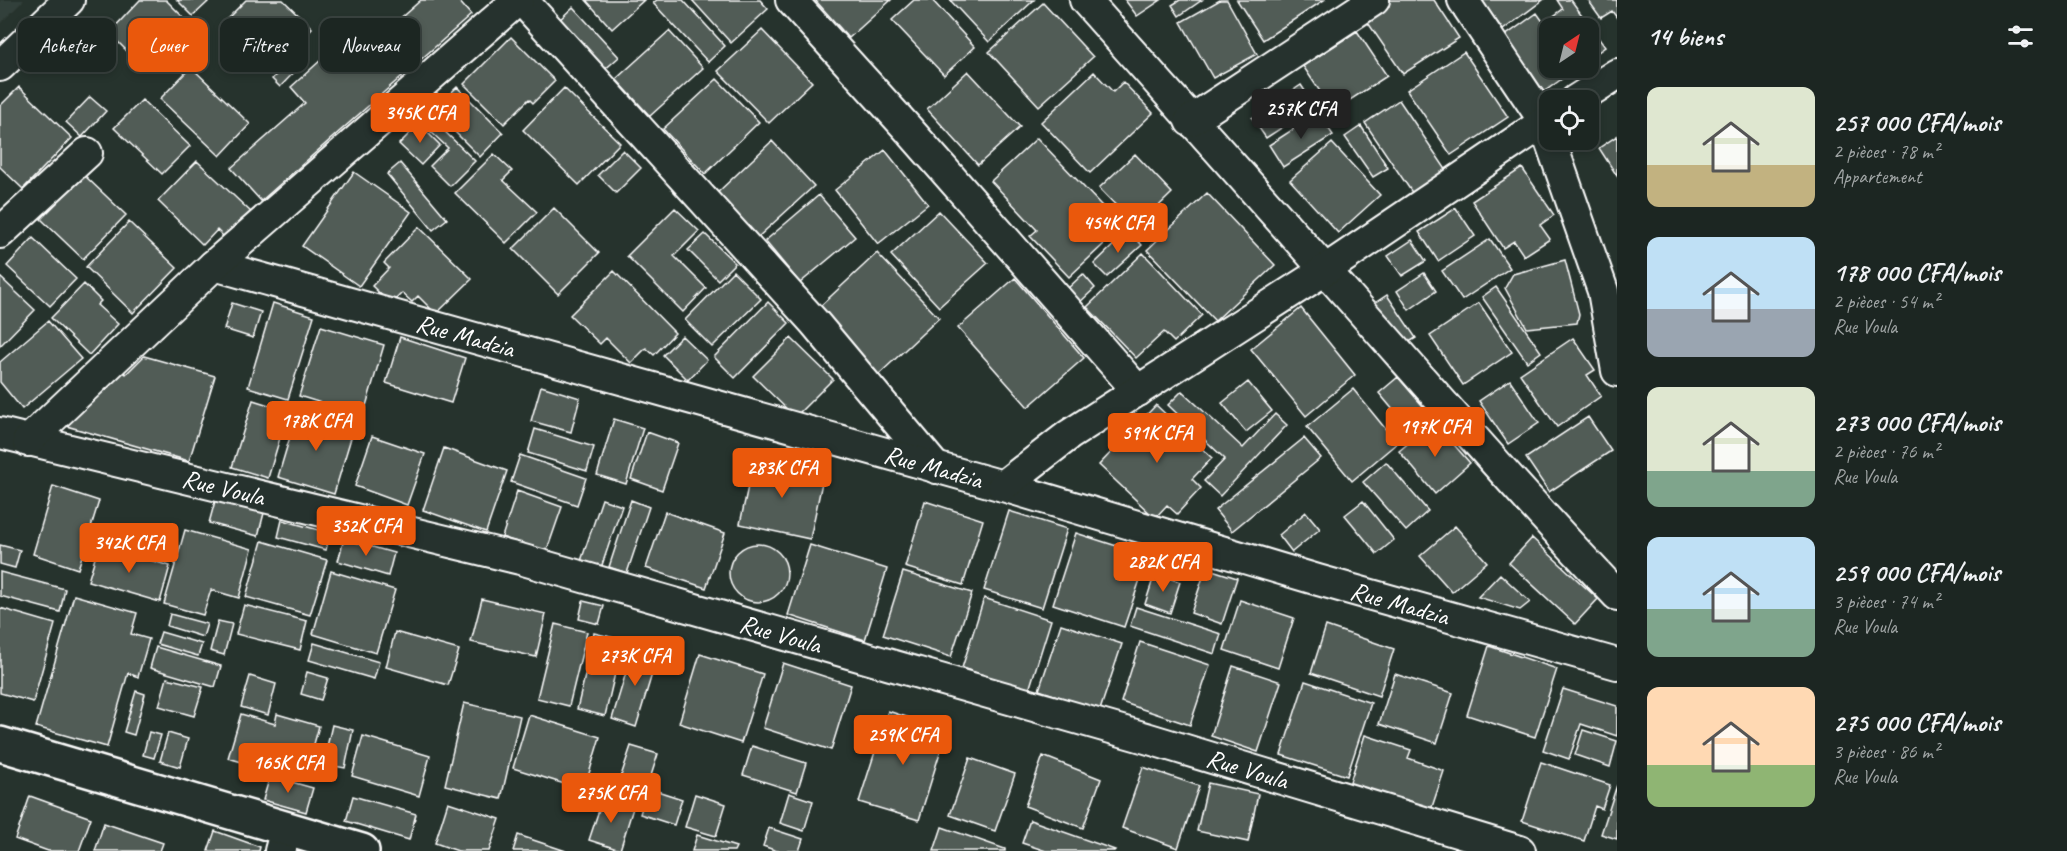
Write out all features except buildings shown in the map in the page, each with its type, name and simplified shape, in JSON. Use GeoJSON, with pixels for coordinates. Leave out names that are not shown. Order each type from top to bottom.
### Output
{"type":"FeatureCollection","features":[{"type":"Feature","properties":{"kind":"main road"},"geometry":{"type":"LineString","coordinates":[[0,744],[283,840],[362,851]]}},
{"type":"Feature","properties":{"kind":"street"},"geometry":{"type":"LineString","coordinates":[[0,35],[63,0]]}},
{"type":"Feature","properties":{"kind":"street"},"geometry":{"type":"LineString","coordinates":[[0,66],[69,0]]}},
{"type":"Feature","properties":{"kind":"street"},"geometry":{"type":"LineString","coordinates":[[14,437],[520,0],[813,322],[936,468]]}},
{"type":"Feature","properties":{"kind":"street"},"geometry":{"type":"LineString","coordinates":[[791,0],[909,130],[1138,391]]}},
{"type":"Feature","properties":{"kind":"street"},"geometry":{"type":"LineString","coordinates":[[1085,0],[1550,525],[1617,595]]}},
{"type":"Feature","properties":{"kind":"street"},"geometry":{"type":"LineString","coordinates":[[1190,121],[1374,0]]}},
{"type":"Feature","properties":{"kind":"street"},"geometry":{"type":"LineString","coordinates":[[1463,0],[1539,115]]}},
{"type":"Feature","properties":{"kind":"street"},"geometry":{"type":"LineString","coordinates":[[1592,90],[1617,74]]}},
{"type":"Feature","properties":{"kind":"street"},"geometry":{"type":"LineString","coordinates":[[1003,486],[1069,435],[1539,135]]}},
{"type":"Feature","properties":{"kind":"street"},"geometry":{"type":"LineString","coordinates":[[1556,150],[1610,291],[1617,371]]}},
{"type":"Feature","properties":{"kind":"street"},"geometry":{"type":"LineString","coordinates":[[0,233],[87,153]]}},
{"type":"Feature","properties":{"kind":"street","name":"Rue Madzia"},"geometry":{"type":"LineString","coordinates":[[214,265],[1003,486],[1318,580],[1617,664]]}},
{"type":"Feature","properties":{"kind":"street","name":"Rue Voula"},"geometry":{"type":"LineString","coordinates":[[14,437],[520,558],[1146,738],[1520,851]]}},
{"type":"Feature","properties":{"kind":"shaded area"},"geometry":{"type":"Polygon","coordinates":[[[0,0],[24,0],[0,24],[0,0]]]}}]}
